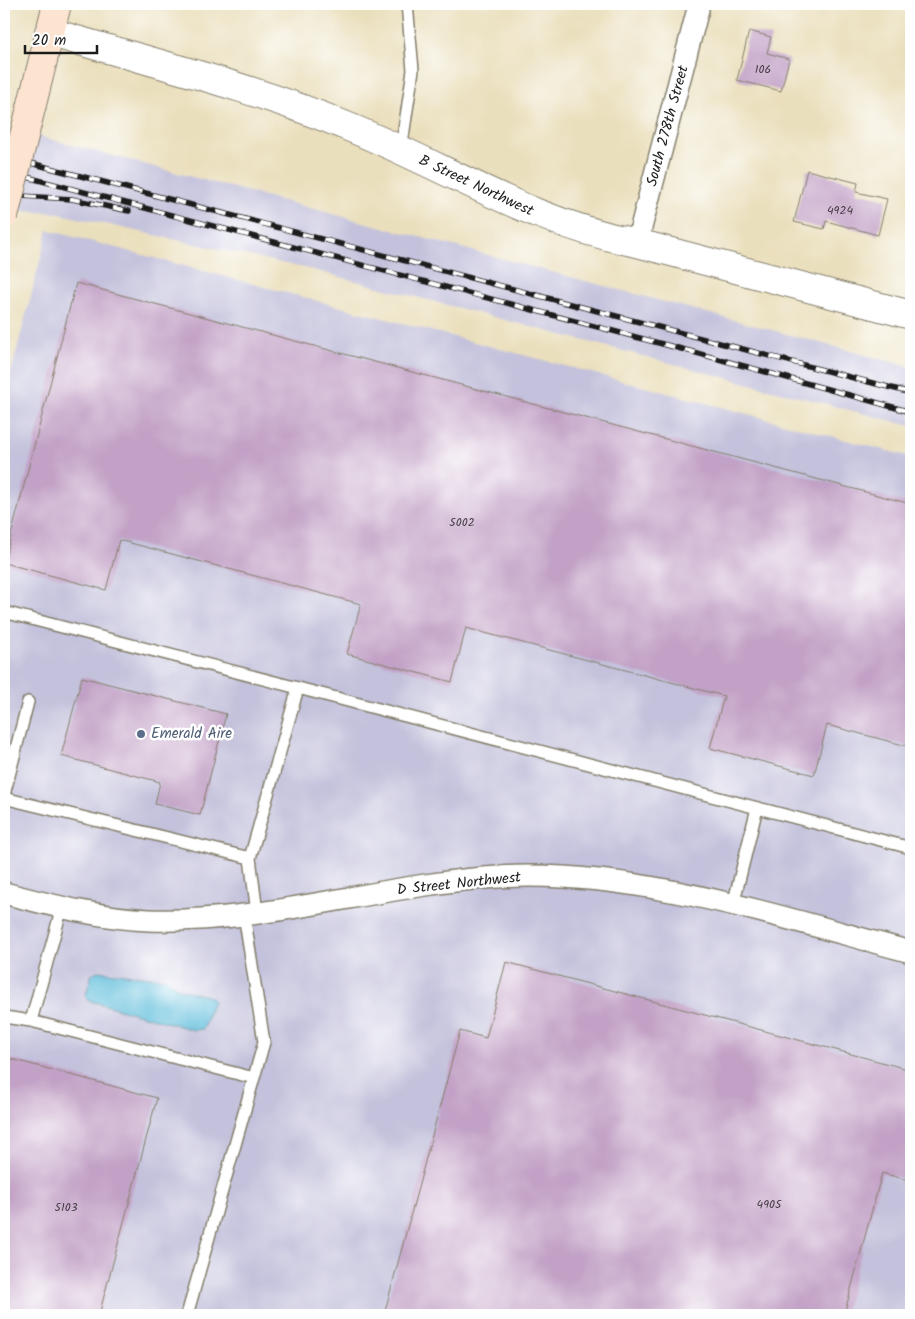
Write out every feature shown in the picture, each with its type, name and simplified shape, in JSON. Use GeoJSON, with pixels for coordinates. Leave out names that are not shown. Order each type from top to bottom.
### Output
{"type":"FeatureCollection","features":[{"type":"Feature","properties":{"kind":"main road"},"geometry":{"type":"LineString","coordinates":[[4,216],[57,4]]}},
{"type":"Feature","properties":{"kind":"street","name":"South 278th Street"},"geometry":{"type":"LineString","coordinates":[[638,243],[698,9]]}},
{"type":"Feature","properties":{"kind":"street","name":"B Street Northwest"},"geometry":{"type":"LineString","coordinates":[[49,32],[290,104],[353,128],[479,190],[548,219],[603,236],[638,243],[911,314]]}},
{"type":"Feature","properties":{"kind":"street","name":"D Street Northwest"},"geometry":{"type":"LineString","coordinates":[[4,893],[116,918],[151,920],[250,913],[432,884],[499,877],[565,877],[644,887],[732,906],[911,952]]}},
{"type":"Feature","properties":{"kind":"lane"},"geometry":{"type":"LineString","coordinates":[[400,150],[413,70],[407,4]]}},
{"type":"Feature","properties":{"kind":"lane"},"geometry":{"type":"LineString","coordinates":[[4,612],[911,848]]}},
{"type":"Feature","properties":{"kind":"lane"},"geometry":{"type":"LineString","coordinates":[[187,1315],[264,1042],[250,913],[250,858],[298,688]]}},
{"type":"Feature","properties":{"kind":"lane"},"geometry":{"type":"LineString","coordinates":[[28,702],[4,797],[250,858]]}},
{"type":"Feature","properties":{"kind":"lane"},"geometry":{"type":"LineString","coordinates":[[732,906],[757,808]]}},
{"type":"Feature","properties":{"kind":"lane"},"geometry":{"type":"LineString","coordinates":[[31,1021],[62,907]]}},
{"type":"Feature","properties":{"kind":"lane"},"geometry":{"type":"LineString","coordinates":[[4,1017],[31,1021],[254,1078]]}},
{"type":"Feature","properties":{"kind":"shaded area"},"geometry":{"type":"Polygon","coordinates":[[[4,127],[911,367],[911,426],[313,270],[55,213],[4,210],[4,127]]]}},
{"type":"Feature","properties":{"kind":"shaded area"},"geometry":{"type":"Polygon","coordinates":[[[48,230],[911,457],[911,1315],[4,1315],[4,399],[48,230]]]}},
{"type":"Feature","properties":{"kind":"water"},"geometry":{"type":"Polygon","coordinates":[[[98,971],[167,979],[179,989],[211,997],[213,1001],[203,1029],[194,1030],[87,1000],[86,994],[92,974],[98,971]]]}},
{"type":"Feature","properties":{"kind":"building"},"geometry":{"type":"Polygon","coordinates":[[[749,31],[771,37],[767,53],[789,59],[781,91],[737,80],[749,31]]]}},
{"type":"Feature","properties":{"kind":"building"},"geometry":{"type":"Polygon","coordinates":[[[807,170],[858,183],[856,192],[887,199],[878,235],[826,221],[824,229],[794,222],[807,170]]]}},
{"type":"Feature","properties":{"kind":"building"},"geometry":{"type":"Polygon","coordinates":[[[76,283],[911,504],[911,747],[827,725],[814,775],[710,748],[724,696],[466,628],[452,682],[347,654],[361,604],[119,540],[106,590],[4,563],[76,283]]]}},
{"type":"Feature","properties":{"kind":"building"},"geometry":{"type":"Polygon","coordinates":[[[82,677],[226,714],[200,815],[155,804],[160,782],[61,756],[82,677]]]}},
{"type":"Feature","properties":{"kind":"building"},"geometry":{"type":"Polygon","coordinates":[[[506,962],[911,1070],[911,1181],[882,1173],[844,1315],[384,1315],[460,1031],[486,1038],[506,962]]]}},
{"type":"Feature","properties":{"kind":"building"},"geometry":{"type":"Polygon","coordinates":[[[4,1057],[157,1098],[99,1315],[4,1315],[4,1057]]]}},
{"type":"Feature","properties":{"kind":"railway"},"geometry":{"type":"LineString","coordinates":[[4,156],[911,393]]}},
{"type":"Feature","properties":{"kind":"railway"},"geometry":{"type":"LineString","coordinates":[[4,171],[693,352],[911,412]]}},
{"type":"Feature","properties":{"kind":"railway"},"geometry":{"type":"LineString","coordinates":[[4,195],[72,199],[129,211]]}},
{"type":"Feature","properties":{"kind":"place","name":"Emerald Aire"},"geometry":{"type":"Point","coordinates":[141,734]}}]}
